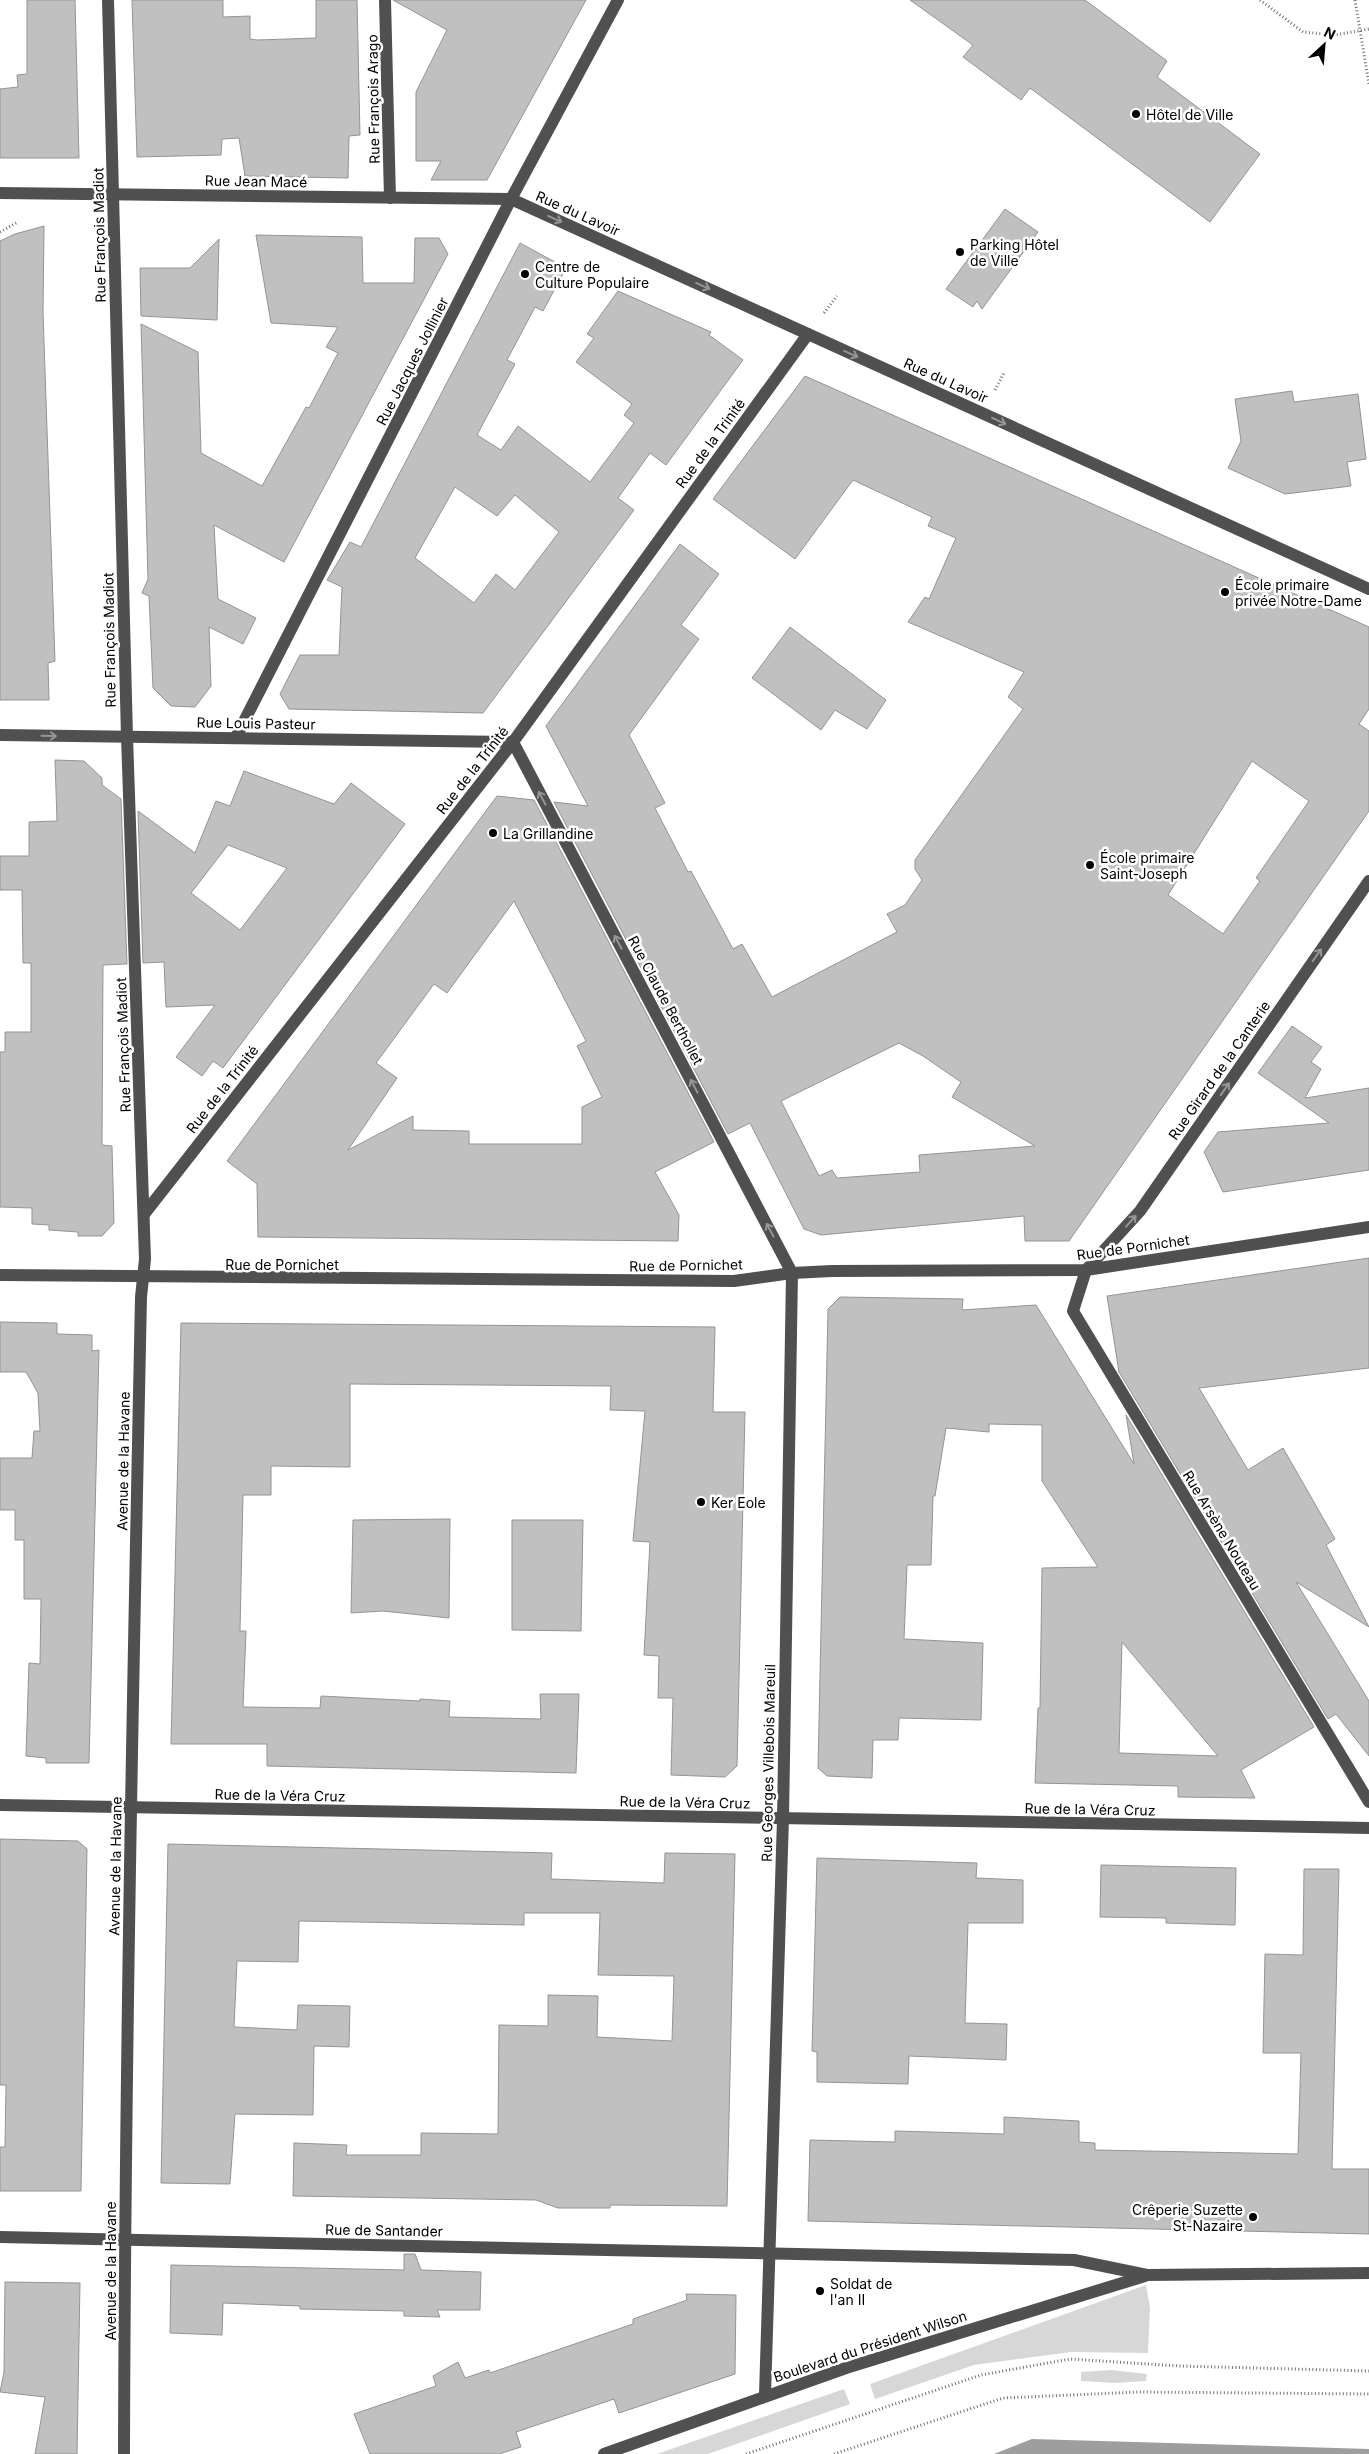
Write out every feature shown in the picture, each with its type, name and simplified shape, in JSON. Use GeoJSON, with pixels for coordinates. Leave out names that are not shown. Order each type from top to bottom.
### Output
{"type":"FeatureCollection","features":[{"type":"Feature","properties":{"kind":"street","name":"Rue François Madiot"},"geometry":{"type":"LineString","coordinates":[[108,0],[127,737],[145,1213],[143,1278]]}},
{"type":"Feature","properties":{"kind":"street","name":"Rue François Arago"},"geometry":{"type":"LineString","coordinates":[[385,0],[390,198]]}},
{"type":"Feature","properties":{"kind":"street","name":"Rue Jacques Jollinier"},"geometry":{"type":"LineString","coordinates":[[236,737],[511,199],[618,0]]}},
{"type":"Feature","properties":{"kind":"street","name":"Rue Jean Macé"},"geometry":{"type":"LineString","coordinates":[[0,193],[511,199]]}},
{"type":"Feature","properties":{"kind":"street","name":"Rue du Lavoir"},"geometry":{"type":"LineString","coordinates":[[511,199],[1369,589]]}},
{"type":"Feature","properties":{"kind":"street","name":"Rue de la Trinité"},"geometry":{"type":"LineString","coordinates":[[145,1213],[512,742],[808,334]]}},
{"type":"Feature","properties":{"kind":"street","name":"Rue Louis Pasteur"},"geometry":{"type":"LineString","coordinates":[[0,736],[236,737],[512,742]]}},
{"type":"Feature","properties":{"kind":"street","name":"Rue Claude Berthollet"},"geometry":{"type":"LineString","coordinates":[[512,742],[792,1273]]}},
{"type":"Feature","properties":{"kind":"street","name":"Rue Girard de la Canterie"},"geometry":{"type":"LineString","coordinates":[[1086,1270],[1140,1211],[1369,881]]}},
{"type":"Feature","properties":{"kind":"street","name":"Rue de Pornichet"},"geometry":{"type":"LineString","coordinates":[[0,1275],[143,1278],[734,1281],[792,1273],[832,1271],[1086,1270],[1369,1227]]}},
{"type":"Feature","properties":{"kind":"street","name":"Rue Arsène Nouteau"},"geometry":{"type":"LineString","coordinates":[[1086,1270],[1073,1311],[1369,1802]]}},
{"type":"Feature","properties":{"kind":"street","name":"Rue Georges Villebois Mareuil"},"geometry":{"type":"LineString","coordinates":[[765,2395],[783,1818],[792,1273]]}},
{"type":"Feature","properties":{"kind":"street","name":"Avenue de la Havane"},"geometry":{"type":"LineString","coordinates":[[124,2454],[124,2240],[131,1807],[143,1278]]}},
{"type":"Feature","properties":{"kind":"street","name":"Rue de la Véra Cruz"},"geometry":{"type":"LineString","coordinates":[[0,1805],[1369,1828]]}},
{"type":"Feature","properties":{"kind":"street","name":"Rue de Santander"},"geometry":{"type":"LineString","coordinates":[[0,2237],[768,2254]]}},
{"type":"Feature","properties":{"kind":"street","name":"Boulevard du Président Wilson"},"geometry":{"type":"LineString","coordinates":[[768,2254],[1074,2260],[1147,2275],[1369,2273]]}},
{"type":"Feature","properties":{"kind":"street","name":"Boulevard du Président Wilson"},"geometry":{"type":"LineString","coordinates":[[604,2454],[765,2395],[846,2368],[1147,2275]]}},
{"type":"Feature","properties":{"kind":"path"},"geometry":{"type":"LineString","coordinates":[[1260,0],[1303,32],[1335,35],[1369,29]]}},
{"type":"Feature","properties":{"kind":"path"},"geometry":{"type":"LineString","coordinates":[[1355,0],[1369,84]]}},
{"type":"Feature","properties":{"kind":"path"},"geometry":{"type":"LineString","coordinates":[[0,232],[18,222]]}},
{"type":"Feature","properties":{"kind":"path"},"geometry":{"type":"LineString","coordinates":[[746,2454],[981,2375],[1070,2359],[1180,2366],[1369,2371]]}},
{"type":"Feature","properties":{"kind":"path"},"geometry":{"type":"LineString","coordinates":[[834,2454],[1003,2398],[1138,2392],[1369,2394]]}},
{"type":"Feature","properties":{"kind":"shaded area"},"geometry":{"type":"Polygon","coordinates":[[[1146,2285],[1150,2308],[1148,2353],[1071,2352],[974,2365],[875,2399],[870,2384],[1146,2285]]]}},
{"type":"Feature","properties":{"kind":"shaded area"},"geometry":{"type":"Polygon","coordinates":[[[1111,2370],[1147,2374],[1146,2381],[1115,2383],[1081,2381],[1081,2372],[1111,2370]]]}},
{"type":"Feature","properties":{"kind":"shaded area"},"geometry":{"type":"Polygon","coordinates":[[[844,2389],[850,2404],[708,2454],[657,2454],[844,2389]]]}},
{"type":"Feature","properties":{"kind":"shaded area"},"geometry":{"type":"Polygon","coordinates":[[[1032,2439],[1369,2449],[1369,2454],[994,2454],[1032,2439]]]}},
{"type":"Feature","properties":{"kind":"building"},"geometry":{"type":"Polygon","coordinates":[[[27,0],[75,0],[79,158],[0,158],[0,89],[18,87],[17,75],[27,74],[27,0]]]}},
{"type":"Feature","properties":{"kind":"building"},"geometry":{"type":"Polygon","coordinates":[[[132,0],[223,0],[223,17],[250,16],[250,39],[257,40],[316,38],[316,0],[357,0],[360,135],[349,136],[348,178],[245,176],[239,138],[222,139],[221,155],[137,157],[132,0]]]}},
{"type":"Feature","properties":{"kind":"building"},"geometry":{"type":"Polygon","coordinates":[[[393,0],[586,0],[487,180],[431,180],[441,161],[416,161],[416,92],[447,30],[393,0]]]}},
{"type":"Feature","properties":{"kind":"building","name":"Hôtel de Ville"},"geometry":{"type":"Polygon","coordinates":[[[910,0],[1085,0],[1167,61],[1157,77],[1260,154],[1210,222],[1030,88],[1021,100],[963,57],[973,45],[910,0]]]}},
{"type":"Feature","properties":{"kind":"building"},"geometry":{"type":"Polygon","coordinates":[[[1005,209],[1038,232],[982,309],[977,301],[973,307],[946,289],[1005,209]]]}},
{"type":"Feature","properties":{"kind":"building"},"geometry":{"type":"Polygon","coordinates":[[[44,226],[43,313],[55,661],[48,663],[49,700],[0,700],[0,241],[15,234],[44,226]]]}},
{"type":"Feature","properties":{"kind":"building"},"geometry":{"type":"Polygon","coordinates":[[[256,235],[362,237],[363,283],[414,283],[415,238],[439,238],[448,254],[284,562],[214,525],[218,599],[256,618],[243,644],[209,627],[211,686],[195,707],[171,706],[153,688],[149,596],[142,593],[148,579],[141,324],[198,352],[201,453],[262,486],[306,407],[309,408],[338,353],[326,347],[338,327],[271,323],[256,235]]]}},
{"type":"Feature","properties":{"kind":"building"},"geometry":{"type":"Polygon","coordinates":[[[219,239],[217,320],[141,316],[140,268],[190,268],[219,239]]]}},
{"type":"Feature","properties":{"kind":"building"},"geometry":{"type":"Polygon","coordinates":[[[520,243],[566,268],[543,311],[535,307],[507,360],[515,364],[477,435],[501,450],[518,426],[590,482],[634,423],[624,415],[632,404],[576,362],[594,338],[587,334],[618,291],[711,332],[709,335],[743,360],[666,465],[650,453],[618,498],[634,510],[483,713],[289,709],[280,694],[300,655],[339,655],[342,587],[327,580],[350,542],[361,547],[520,243]],[[455,487],[415,558],[474,603],[496,574],[515,590],[559,532],[515,495],[497,516],[455,487]]]}},
{"type":"Feature","properties":{"kind":"building"},"geometry":{"type":"Polygon","coordinates":[[[805,376],[1369,627],[1369,709],[1359,724],[1369,731],[1369,811],[1069,1241],[1025,1241],[1024,1216],[821,1235],[804,1229],[750,1123],[728,1134],[554,802],[588,806],[546,726],[680,544],[719,574],[681,625],[699,639],[629,735],[665,803],[655,808],[688,872],[691,871],[733,949],[742,944],[772,997],[897,932],[887,914],[905,905],[922,880],[915,869],[915,860],[1023,709],[1008,697],[1024,672],[908,622],[925,597],[929,599],[956,538],[928,526],[932,517],[853,480],[795,559],[713,499],[805,376]],[[1252,761],[1168,895],[1223,934],[1260,881],[1256,878],[1309,801],[1252,761]],[[899,1043],[781,1101],[819,1176],[832,1170],[837,1178],[920,1172],[919,1155],[1035,1146],[952,1097],[961,1082],[923,1056],[899,1043]]]}},
{"type":"Feature","properties":{"kind":"building"},"geometry":{"type":"Polygon","coordinates":[[[1292,391],[1294,402],[1358,394],[1366,459],[1347,462],[1351,486],[1285,494],[1228,468],[1241,441],[1235,399],[1292,391]]]}},
{"type":"Feature","properties":{"kind":"building"},"geometry":{"type":"Polygon","coordinates":[[[790,627],[886,700],[867,729],[835,710],[821,730],[752,678],[790,627]]]}},
{"type":"Feature","properties":{"kind":"building"},"geometry":{"type":"Polygon","coordinates":[[[55,760],[84,761],[102,778],[102,785],[121,799],[127,964],[103,965],[102,1145],[112,1146],[114,1223],[102,1236],[78,1236],[78,1232],[49,1230],[49,1225],[32,1224],[32,1208],[0,1207],[0,1052],[5,1052],[5,1032],[31,1032],[31,963],[23,963],[22,890],[0,890],[0,856],[29,856],[29,822],[57,821],[55,760]]]}},
{"type":"Feature","properties":{"kind":"building"},"geometry":{"type":"Polygon","coordinates":[[[244,771],[334,804],[351,783],[405,824],[223,1068],[213,1061],[202,1076],[176,1057],[215,1005],[166,1007],[164,962],[143,963],[138,811],[195,853],[216,801],[230,806],[244,771]],[[228,845],[191,893],[240,930],[287,868],[228,845]]]}},
{"type":"Feature","properties":{"kind":"building"},"geometry":{"type":"Polygon","coordinates":[[[497,796],[534,800],[714,1142],[655,1172],[679,1215],[678,1241],[258,1237],[257,1184],[227,1161],[497,796]],[[514,901],[447,993],[434,984],[376,1063],[397,1078],[348,1150],[413,1116],[413,1130],[469,1131],[469,1144],[582,1144],[582,1107],[602,1097],[577,1046],[586,1041],[514,901]]]}},
{"type":"Feature","properties":{"kind":"building"},"geometry":{"type":"Polygon","coordinates":[[[1292,1026],[1322,1047],[1311,1062],[1321,1069],[1305,1098],[1369,1088],[1369,1170],[1223,1192],[1204,1152],[1218,1132],[1329,1123],[1258,1073],[1292,1026]]]}},
{"type":"Feature","properties":{"kind":"building"},"geometry":{"type":"Polygon","coordinates":[[[1369,1258],[1369,1368],[1199,1388],[1248,1470],[1283,1448],[1335,1539],[1326,1545],[1369,1627],[1296,1582],[1369,1701],[1369,1756],[1336,1714],[1328,1719],[1119,1372],[1107,1296],[1369,1258]]]}},
{"type":"Feature","properties":{"kind":"building"},"geometry":{"type":"Polygon","coordinates":[[[840,1297],[963,1299],[962,1310],[1036,1305],[1134,1464],[1126,1415],[1314,1727],[1241,1770],[1255,1798],[1178,1797],[1178,1786],[1035,1783],[1038,1708],[1040,1708],[1042,1568],[1098,1567],[1042,1481],[1042,1425],[989,1424],[989,1432],[946,1428],[935,1496],[933,1496],[931,1565],[907,1565],[904,1639],[983,1643],[981,1720],[899,1718],[898,1740],[873,1740],[872,1778],[827,1776],[818,1768],[828,1309],[840,1297]],[[1122,1642],[1119,1753],[1218,1756],[1122,1642]]]}},
{"type":"Feature","properties":{"kind":"building"},"geometry":{"type":"Polygon","coordinates":[[[0,1322],[57,1323],[57,1334],[92,1335],[92,1351],[99,1350],[89,1763],[46,1763],[46,1758],[26,1756],[29,1663],[40,1664],[41,1599],[24,1599],[24,1540],[15,1540],[15,1510],[0,1510],[0,1458],[32,1458],[34,1431],[40,1431],[38,1393],[26,1372],[0,1372],[0,1322]]]}},
{"type":"Feature","properties":{"kind":"building"},"geometry":{"type":"Polygon","coordinates":[[[181,1323],[715,1327],[713,1412],[745,1412],[737,1766],[725,1777],[671,1775],[673,1698],[658,1698],[659,1656],[644,1655],[650,1542],[633,1541],[645,1411],[610,1410],[611,1386],[350,1384],[350,1467],[271,1466],[271,1495],[243,1495],[240,1631],[246,1631],[243,1707],[320,1708],[321,1696],[420,1701],[420,1699],[450,1701],[449,1717],[541,1719],[540,1694],[579,1694],[576,1773],[267,1766],[267,1744],[171,1744],[181,1323]]]}},
{"type":"Feature","properties":{"kind":"building"},"geometry":{"type":"Polygon","coordinates":[[[450,1519],[449,1618],[383,1611],[351,1613],[353,1520],[450,1519]]]}},
{"type":"Feature","properties":{"kind":"building"},"geometry":{"type":"Polygon","coordinates":[[[512,1520],[583,1520],[581,1631],[512,1630],[512,1520]]]}},
{"type":"Feature","properties":{"kind":"building"},"geometry":{"type":"Polygon","coordinates":[[[0,1839],[78,1841],[87,1849],[81,2191],[0,2191],[0,2147],[5,2147],[6,2085],[0,2085],[0,1839]]]}},
{"type":"Feature","properties":{"kind":"building"},"geometry":{"type":"Polygon","coordinates":[[[168,1844],[552,1853],[551,1879],[664,1883],[665,1853],[735,1854],[727,2206],[610,2205],[610,2208],[558,2208],[536,2200],[293,2196],[294,2143],[347,2145],[346,2155],[421,2155],[421,2133],[498,2134],[499,2025],[548,2026],[548,1995],[598,1996],[597,2037],[672,2041],[674,1976],[598,1975],[600,1913],[524,1913],[524,1925],[299,1921],[298,1962],[237,1961],[234,2027],[297,2030],[298,2005],[350,2006],[349,2047],[314,2046],[313,2115],[235,2114],[230,2184],[161,2183],[168,1844]]]}},
{"type":"Feature","properties":{"kind":"building"},"geometry":{"type":"Polygon","coordinates":[[[817,1858],[977,1863],[976,1878],[1023,1880],[1023,1923],[968,1923],[965,2023],[1007,2024],[1006,2060],[909,2056],[908,2084],[817,2082],[817,2052],[812,2051],[817,1858]]]}},
{"type":"Feature","properties":{"kind":"building"},"geometry":{"type":"Polygon","coordinates":[[[1101,1865],[1236,1868],[1235,1925],[1166,1923],[1166,1918],[1100,1917],[1101,1865]]]}},
{"type":"Feature","properties":{"kind":"building"},"geometry":{"type":"Polygon","coordinates":[[[1304,1869],[1339,1869],[1332,2169],[1369,2169],[1369,2234],[808,2221],[810,2140],[895,2142],[895,2131],[1004,2134],[1004,2117],[1079,2121],[1079,2142],[1095,2143],[1095,2150],[1298,2154],[1301,2053],[1263,2053],[1265,1954],[1303,1955],[1304,1869]]]}},
{"type":"Feature","properties":{"kind":"building"},"geometry":{"type":"Polygon","coordinates":[[[404,2254],[415,2254],[421,2270],[481,2272],[480,2310],[437,2310],[440,2317],[404,2316],[404,2311],[300,2309],[300,2306],[223,2303],[222,2335],[170,2333],[171,2265],[404,2270],[404,2254]]]}},
{"type":"Feature","properties":{"kind":"building"},"geometry":{"type":"Polygon","coordinates":[[[5,2282],[80,2283],[77,2454],[35,2454],[45,2397],[0,2392],[4,2372],[5,2282]]]}},
{"type":"Feature","properties":{"kind":"building"},"geometry":{"type":"Polygon","coordinates":[[[686,2294],[736,2295],[735,2374],[619,2413],[614,2399],[516,2432],[521,2447],[499,2454],[370,2454],[354,2414],[436,2386],[433,2376],[458,2362],[465,2378],[489,2370],[490,2373],[633,2324],[633,2319],[687,2300],[686,2294]]]}},
{"type":"Feature","properties":{"kind":"place","name":"Hôtel de Ville"},"geometry":{"type":"Point","coordinates":[1136,114]}},
{"type":"Feature","properties":{"kind":"place","name":"Parking Hôtel de Ville"},"geometry":{"type":"Point","coordinates":[960,252]}},
{"type":"Feature","properties":{"kind":"place","name":"Centre de Culture Populaire"},"geometry":{"type":"Point","coordinates":[525,274]}},
{"type":"Feature","properties":{"kind":"place","name":"École primaire privée Notre-Dame"},"geometry":{"type":"Point","coordinates":[1225,592]}},
{"type":"Feature","properties":{"kind":"place","name":"La Grillandine"},"geometry":{"type":"Point","coordinates":[493,833]}},
{"type":"Feature","properties":{"kind":"place","name":"École primaire Saint-Joseph"},"geometry":{"type":"Point","coordinates":[1090,865]}},
{"type":"Feature","properties":{"kind":"place","name":"Ker Eole"},"geometry":{"type":"Point","coordinates":[701,1502]}},
{"type":"Feature","properties":{"kind":"place","name":"Crêperie Suzette St-Nazaire"},"geometry":{"type":"Point","coordinates":[1253,2217]}},
{"type":"Feature","properties":{"kind":"place","name":"Soldat de l'an II"},"geometry":{"type":"Point","coordinates":[820,2291]}}]}
